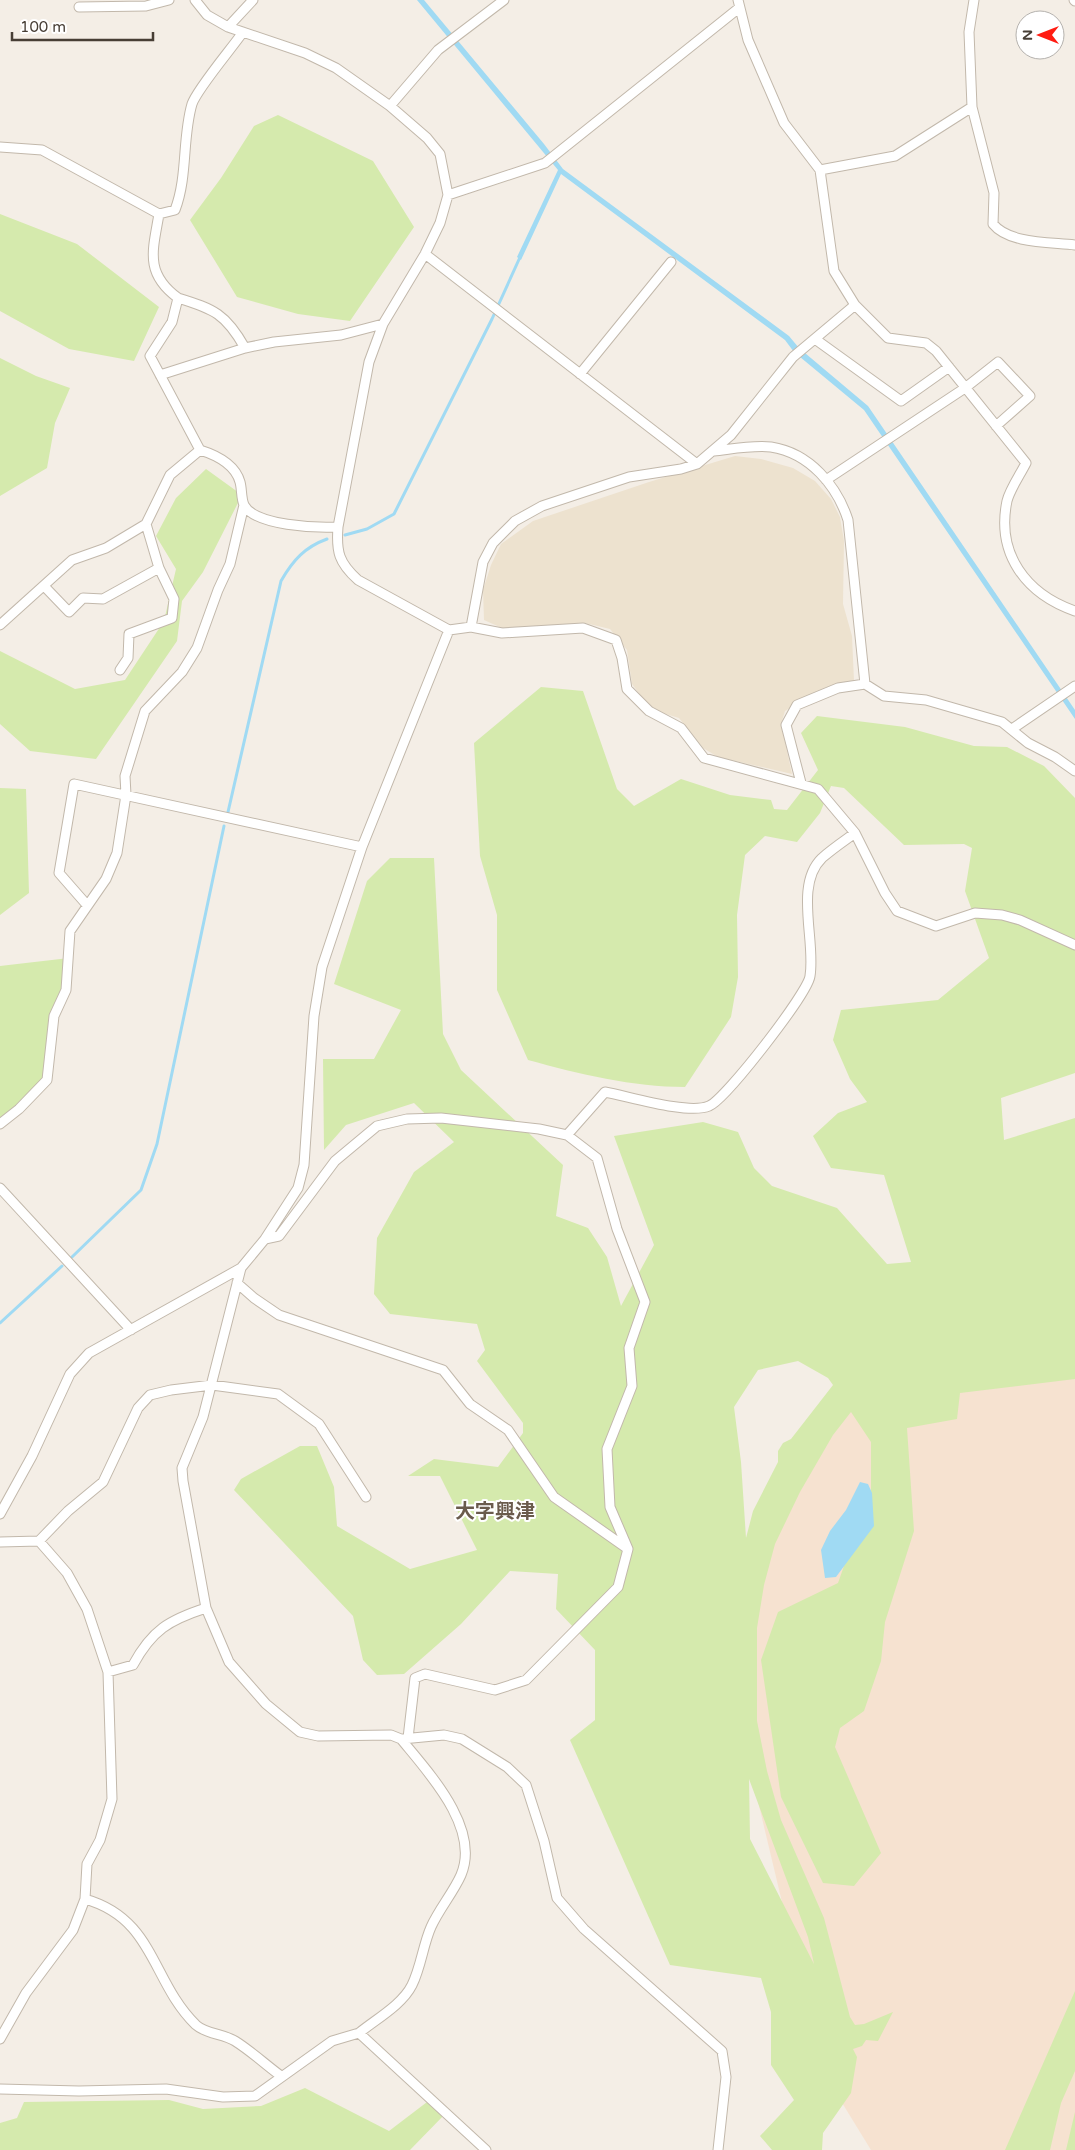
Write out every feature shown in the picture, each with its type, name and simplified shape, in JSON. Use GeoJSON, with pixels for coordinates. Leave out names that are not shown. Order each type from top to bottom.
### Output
{"type":"FeatureCollection","features":[{"type":"Feature","properties":{"kind":"street"},"geometry":{"type":"LineString","coordinates":[[79,7],[146,6],[169,0]]}},
{"type":"Feature","properties":{"kind":"street"},"geometry":{"type":"LineString","coordinates":[[195,0],[207,15],[228,27],[305,53],[336,68],[390,106],[427,138],[440,154],[448,194],[440,223],[425,254],[383,324],[369,362],[338,528],[337,544],[346,568],[358,580],[449,630],[471,627],[502,633],[583,628],[616,640],[622,658],[627,689],[649,711],[681,728],[704,758],[818,789],[855,833],[885,893],[897,911],[936,926],[975,913],[1002,915],[1020,920],[1075,945]]}},
{"type":"Feature","properties":{"kind":"street"},"geometry":{"type":"LineString","coordinates":[[228,27],[254,0]]}},
{"type":"Feature","properties":{"kind":"street"},"geometry":{"type":"LineString","coordinates":[[390,106],[438,50],[504,0]]}},
{"type":"Feature","properties":{"kind":"street"},"geometry":{"type":"LineString","coordinates":[[974,0],[969,32],[972,106],[994,193],[993,224],[998,230],[1018,238],[1075,245]]}},
{"type":"Feature","properties":{"kind":"street"},"geometry":{"type":"LineString","coordinates":[[448,194],[545,163],[738,4],[751,48],[784,123],[820,170],[834,271],[855,305],[888,338],[926,343],[949,367],[1026,464],[1008,499],[1004,527],[1006,543],[1014,564],[1028,582],[1065,607],[1075,610]]}},
{"type":"Feature","properties":{"kind":"street"},"geometry":{"type":"LineString","coordinates":[[0,147],[42,150],[158,214],[175,210],[180,196],[188,122],[193,102],[243,32]]}},
{"type":"Feature","properties":{"kind":"street"},"geometry":{"type":"LineString","coordinates":[[820,170],[895,156],[972,106]]}},
{"type":"Feature","properties":{"kind":"street"},"geometry":{"type":"LineString","coordinates":[[158,214],[152,267],[165,288],[178,298],[210,308],[234,327],[245,348]]}},
{"type":"Feature","properties":{"kind":"street"},"geometry":{"type":"LineString","coordinates":[[425,254],[697,464]]}},
{"type":"Feature","properties":{"kind":"street"},"geometry":{"type":"LineString","coordinates":[[580,374],[671,262]]}},
{"type":"Feature","properties":{"kind":"street"},"geometry":{"type":"LineString","coordinates":[[0,1124],[19,1109],[47,1080],[54,1016],[66,990],[70,931],[106,879],[117,853],[126,796],[125,776],[145,711],[182,672],[197,648],[218,590],[230,564],[244,506],[239,480],[225,461],[200,450],[150,356],[172,322],[178,298]]}},
{"type":"Feature","properties":{"kind":"street"},"geometry":{"type":"LineString","coordinates":[[471,627],[483,562],[493,543],[515,521],[542,506],[620,480],[681,469],[697,464],[732,435],[795,356],[855,305]]}},
{"type":"Feature","properties":{"kind":"street"},"geometry":{"type":"LineString","coordinates":[[160,375],[245,348],[274,342],[341,335],[383,324]]}},
{"type":"Feature","properties":{"kind":"street"},"geometry":{"type":"LineString","coordinates":[[815,339],[901,401],[949,367]]}},
{"type":"Feature","properties":{"kind":"street"},"geometry":{"type":"LineString","coordinates":[[826,480],[965,388],[998,362],[1030,396],[996,426]]}},
{"type":"Feature","properties":{"kind":"street"},"geometry":{"type":"LineString","coordinates":[[713,451],[771,448],[807,462],[826,480],[841,499],[848,520],[865,684]]}},
{"type":"Feature","properties":{"kind":"street"},"geometry":{"type":"LineString","coordinates":[[0,625],[72,560],[106,548],[146,524],[170,476],[200,450]]}},
{"type":"Feature","properties":{"kind":"street"},"geometry":{"type":"LineString","coordinates":[[244,506],[258,517],[272,522],[338,528]]}},
{"type":"Feature","properties":{"kind":"street"},"geometry":{"type":"LineString","coordinates":[[120,670],[128,658],[129,634],[172,618],[174,599],[160,568],[146,524]]}},
{"type":"Feature","properties":{"kind":"street"},"geometry":{"type":"LineString","coordinates":[[44,586],[69,612],[83,598],[103,599],[160,568]]}},
{"type":"Feature","properties":{"kind":"street"},"geometry":{"type":"LineString","coordinates":[[0,1514],[32,1456],[70,1374],[89,1353],[241,1268],[265,1239],[298,1188],[302,1172],[314,1016],[322,967],[362,847],[449,630]]}},
{"type":"Feature","properties":{"kind":"street"},"geometry":{"type":"LineString","coordinates":[[801,783],[786,725],[797,704],[838,688],[865,684],[884,696],[926,700],[1002,722],[1028,743],[1055,757],[1075,771]]}},
{"type":"Feature","properties":{"kind":"street"},"geometry":{"type":"LineString","coordinates":[[1012,729],[1075,686]]}},
{"type":"Feature","properties":{"kind":"street"},"geometry":{"type":"LineString","coordinates":[[87,905],[59,872],[74,784],[362,847]]}},
{"type":"Feature","properties":{"kind":"street"},"geometry":{"type":"LineString","coordinates":[[566,1135],[604,1092],[689,1109],[709,1106],[730,1087],[802,995],[810,976],[808,880],[821,859],[855,833]]}},
{"type":"Feature","properties":{"kind":"street"},"geometry":{"type":"LineString","coordinates":[[0,2089],[79,2091],[166,2089],[223,2097],[255,2096],[332,2041],[359,2032],[404,1998],[412,1985],[431,1927],[462,1873],[464,1857],[461,1822],[453,1807],[404,1739],[415,1678],[425,1674],[495,1690],[526,1680],[618,1587],[628,1549],[610,1507],[607,1449],[632,1386],[629,1348],[645,1302],[617,1229],[597,1158],[566,1135],[539,1129],[441,1118],[407,1119],[377,1126],[335,1161],[279,1236],[265,1239]]}},
{"type":"Feature","properties":{"kind":"street"},"geometry":{"type":"LineString","coordinates":[[0,1188],[131,1330]]}},
{"type":"Feature","properties":{"kind":"street"},"geometry":{"type":"LineString","coordinates":[[241,1268],[203,1418],[182,1468],[206,1608],[229,1662],[266,1704],[300,1732],[318,1736],[391,1735],[404,1739],[444,1735],[462,1739],[507,1767],[526,1785],[544,1841],[556,1898],[584,1929],[722,2051],[726,2077],[718,2150]]}},
{"type":"Feature","properties":{"kind":"street"},"geometry":{"type":"LineString","coordinates":[[237,1283],[254,1298],[279,1315],[443,1370],[470,1404],[508,1430],[554,1497],[628,1549]]}},
{"type":"Feature","properties":{"kind":"street"},"geometry":{"type":"LineString","coordinates":[[0,1542],[39,1541],[68,1511],[103,1482],[138,1408],[150,1395],[212,1384],[278,1394],[291,1403],[319,1424],[366,1497]]}},
{"type":"Feature","properties":{"kind":"street"},"geometry":{"type":"LineString","coordinates":[[0,2039],[26,1993],[73,1930],[85,1899],[87,1864],[100,1840],[112,1799],[108,1672],[87,1609],[67,1573],[39,1541]]}},
{"type":"Feature","properties":{"kind":"street"},"geometry":{"type":"LineString","coordinates":[[108,1672],[133,1665],[142,1648],[168,1622],[206,1608]]}},
{"type":"Feature","properties":{"kind":"street"},"geometry":{"type":"LineString","coordinates":[[85,1899],[102,1904],[126,1920],[138,1934],[172,1993],[197,2026],[234,2040],[281,2076]]}},
{"type":"Feature","properties":{"kind":"street"},"geometry":{"type":"LineString","coordinates":[[359,2032],[486,2150]]}},
{"type":"Feature","properties":{"kind":"shaded area"},"geometry":{"type":"Polygon","coordinates":[[[735,456],[761,459],[793,468],[815,481],[831,499],[840,517],[844,541],[843,604],[852,636],[854,681],[816,692],[785,711],[781,724],[792,774],[718,757],[703,748],[679,718],[659,712],[644,700],[632,684],[627,650],[610,629],[585,623],[504,629],[484,620],[483,590],[491,565],[501,544],[533,521],[649,482],[735,456]]]}},
{"type":"Feature","properties":{"kind":"shaded area"},"geometry":{"type":"Polygon","coordinates":[[[1075,1257],[1075,2150],[871,2150],[836,2093],[797,1965],[741,1730],[746,1602],[837,1401],[1075,1257]]]}},
{"type":"Feature","properties":{"kind":"green space"},"geometry":{"type":"Polygon","coordinates":[[[278,115],[373,161],[414,227],[350,321],[298,314],[237,297],[190,220],[221,178],[254,126],[278,115]]]}},
{"type":"Feature","properties":{"kind":"green space"},"geometry":{"type":"Polygon","coordinates":[[[0,214],[77,244],[159,307],[134,361],[69,349],[0,311],[0,214]]]}},
{"type":"Feature","properties":{"kind":"green space"},"geometry":{"type":"Polygon","coordinates":[[[0,358],[36,376],[70,388],[55,423],[47,468],[0,496],[0,358]]]}},
{"type":"Feature","properties":{"kind":"green space"},"geometry":{"type":"Polygon","coordinates":[[[206,469],[242,495],[203,572],[182,601],[177,641],[96,759],[30,751],[0,724],[0,651],[75,689],[125,680],[164,621],[176,569],[156,536],[176,498],[206,469]]]}},
{"type":"Feature","properties":{"kind":"green space"},"geometry":{"type":"Polygon","coordinates":[[[541,687],[583,691],[617,789],[634,806],[681,779],[730,795],[771,800],[774,809],[787,810],[818,770],[801,733],[817,716],[905,727],[974,746],[1007,747],[1044,766],[1075,798],[1075,1073],[1001,1098],[1004,1140],[1075,1118],[1075,1379],[960,1393],[957,1419],[907,1428],[914,1531],[885,1622],[881,1661],[864,1711],[840,1728],[835,1747],[881,1853],[854,1886],[823,1883],[781,1797],[761,1660],[778,1612],[838,1583],[871,1489],[871,1442],[851,1412],[833,1435],[800,1492],[775,1544],[764,1585],[757,1628],[757,1721],[767,1771],[781,1820],[824,1918],[850,2017],[855,2025],[864,2024],[893,2012],[878,2041],[866,2040],[862,2046],[853,2049],[857,2057],[851,2093],[823,2133],[822,2150],[772,2150],[760,2136],[794,2100],[771,2065],[771,2012],[761,1978],[670,1965],[570,1740],[595,1720],[595,1650],[556,1609],[558,1574],[510,1571],[461,1624],[404,1674],[377,1675],[363,1660],[353,1616],[234,1490],[241,1479],[300,1446],[317,1446],[334,1487],[337,1526],[410,1569],[477,1550],[440,1476],[408,1476],[434,1459],[498,1467],[523,1433],[523,1423],[477,1361],[485,1350],[477,1324],[390,1314],[374,1294],[377,1238],[414,1172],[454,1142],[414,1103],[346,1125],[324,1150],[323,1059],[374,1059],[401,1010],[334,984],[367,881],[390,858],[434,858],[443,1034],[461,1070],[563,1165],[556,1216],[588,1228],[607,1257],[621,1306],[654,1245],[614,1136],[703,1122],[738,1132],[754,1168],[772,1186],[837,1208],[887,1264],[911,1262],[884,1175],[831,1168],[813,1136],[838,1113],[867,1102],[850,1079],[833,1040],[841,1010],[938,1000],[989,958],[965,891],[972,848],[964,844],[904,845],[844,788],[831,786],[820,813],[797,842],[765,836],[745,855],[737,915],[738,977],[731,1017],[685,1087],[646,1085],[586,1075],[528,1060],[497,990],[497,915],[480,856],[474,743],[541,687]],[[798,1361],[758,1370],[734,1407],[741,1462],[746,1538],[753,1511],[778,1462],[778,1451],[783,1443],[791,1439],[833,1385],[828,1378],[798,1361]],[[749,1779],[750,1839],[814,1964],[808,1937],[749,1779]]]}},
{"type":"Feature","properties":{"kind":"green space"},"geometry":{"type":"Polygon","coordinates":[[[0,788],[26,789],[29,893],[0,915],[0,788]]]}},
{"type":"Feature","properties":{"kind":"green space"},"geometry":{"type":"Polygon","coordinates":[[[69,958],[66,990],[54,1016],[47,1080],[0,1124],[0,966],[69,958]]]}},
{"type":"Feature","properties":{"kind":"green space"},"geometry":{"type":"Polygon","coordinates":[[[1075,1991],[1075,2071],[1061,2103],[1050,2150],[1005,2150],[1075,1991]]]}},
{"type":"Feature","properties":{"kind":"green space"},"geometry":{"type":"Polygon","coordinates":[[[305,2088],[389,2131],[431,2099],[446,2113],[410,2150],[0,2150],[0,2123],[17,2118],[24,2102],[169,2100],[203,2109],[261,2106],[305,2088]]]}},
{"type":"Feature","properties":{"kind":"green space"},"geometry":{"type":"Polygon","coordinates":[[[1075,2112],[1075,2150],[1066,2150],[1075,2112]]]}},
{"type":"Feature","properties":{"kind":"water"},"geometry":{"type":"Polygon","coordinates":[[[417,0],[424,0],[563,169],[789,336],[799,348],[868,406],[1075,710],[1075,719],[864,410],[794,352],[785,340],[561,174],[521,260],[517,257],[558,170],[417,0]]]}},
{"type":"Feature","properties":{"kind":"water"},"geometry":{"type":"Polygon","coordinates":[[[860,1482],[868,1484],[872,1493],[874,1526],[836,1577],[825,1578],[821,1550],[830,1531],[846,1510],[860,1482]]]}},
{"type":"Feature","properties":{"kind":"waterway"},"geometry":{"type":"LineString","coordinates":[[345,535],[367,529],[394,514],[492,319],[521,255]]}},
{"type":"Feature","properties":{"kind":"waterway"},"geometry":{"type":"LineString","coordinates":[[228,812],[281,581],[300,555],[312,546],[327,539]]}},
{"type":"Feature","properties":{"kind":"waterway"},"geometry":{"type":"LineString","coordinates":[[72,1257],[141,1190],[157,1144],[224,826]]}},
{"type":"Feature","properties":{"kind":"waterway"},"geometry":{"type":"LineString","coordinates":[[0,1323],[62,1266]]}},
{"type":"Feature","properties":{"kind":"district","name":"大字興津"},"geometry":{"type":"Point","coordinates":[495,1511]}}]}
